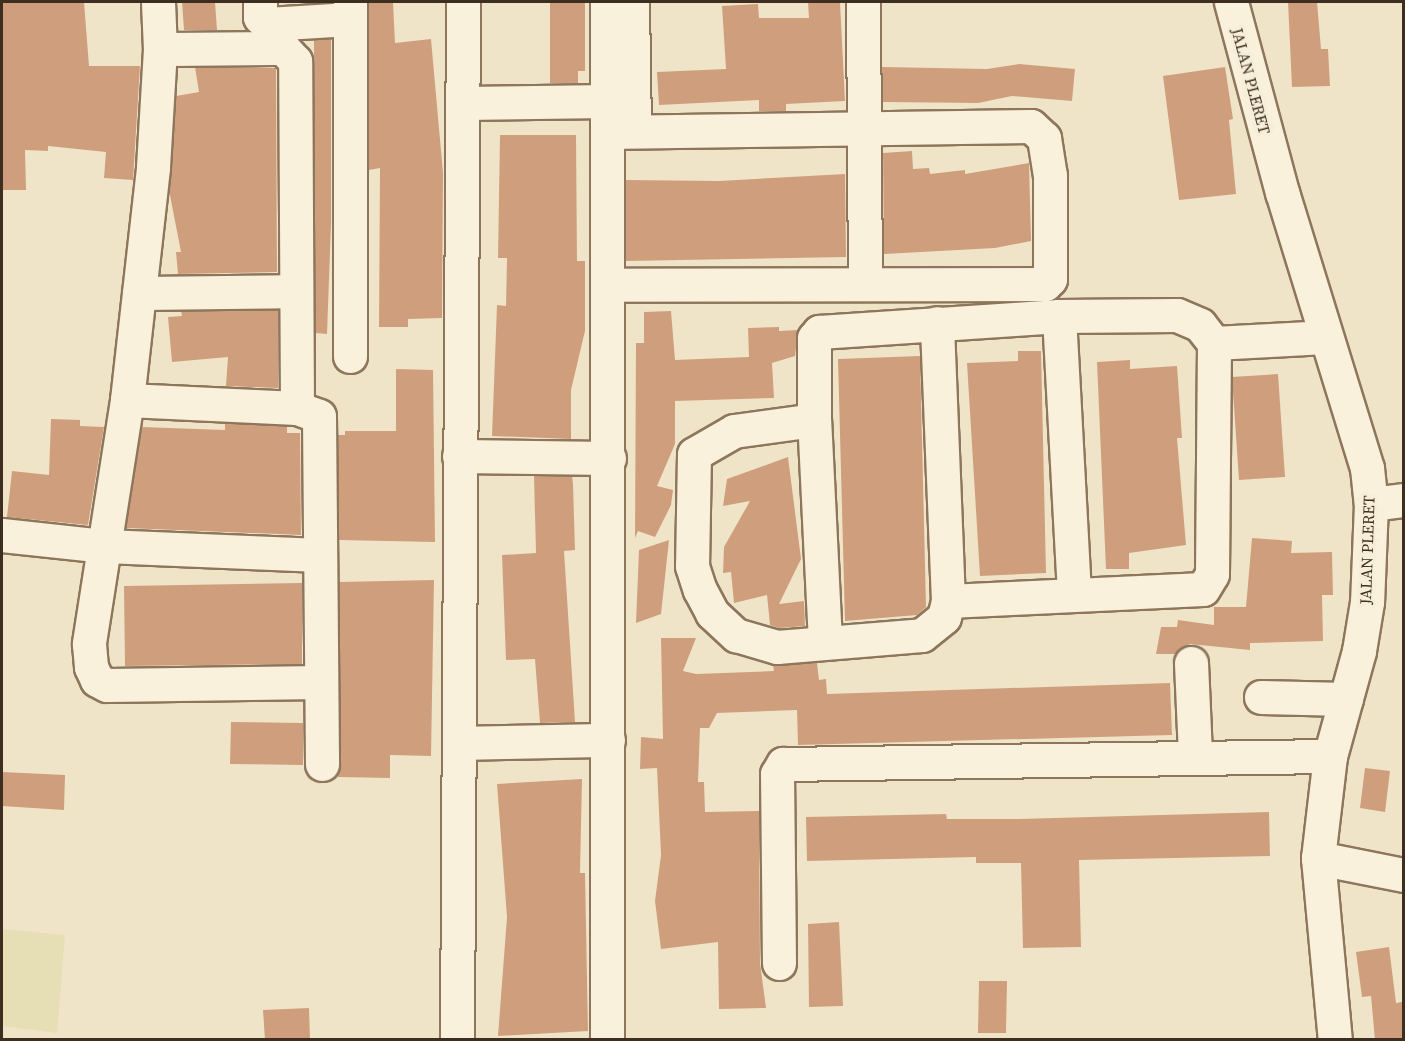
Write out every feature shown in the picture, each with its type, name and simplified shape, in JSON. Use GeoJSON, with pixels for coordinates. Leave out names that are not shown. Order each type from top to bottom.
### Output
{"type":"FeatureCollection","features":[{"type":"Feature","properties":{"kind":"street"},"geometry":{"type":"LineString","coordinates":[[158,2],[160,49],[139,293],[127,400],[89,644],[97,680],[130,685],[321,682]]}},
{"type":"Feature","properties":{"kind":"street"},"geometry":{"type":"LineString","coordinates":[[260,2],[260,17],[267,24],[350,10],[350,356]]}},
{"type":"Feature","properties":{"kind":"street"},"geometry":{"type":"LineString","coordinates":[[457,1040],[462,743],[459,456],[463,2]]}},
{"type":"Feature","properties":{"kind":"street"},"geometry":{"type":"LineString","coordinates":[[607,2],[616,121]]}},
{"type":"Feature","properties":{"kind":"street"},"geometry":{"type":"LineString","coordinates":[[608,1040],[608,285],[616,121],[632,2]]}},
{"type":"Feature","properties":{"kind":"street"},"geometry":{"type":"LineString","coordinates":[[863,2],[862,129],[865,283]]}},
{"type":"Feature","properties":{"kind":"street","name":"JALAN PLERET"},"geometry":{"type":"LineString","coordinates":[[1231,2],[1325,337],[1367,468],[1371,504],[1367,602],[1346,699],[1330,756],[1318,858],[1335,1040]]}},
{"type":"Feature","properties":{"kind":"street"},"geometry":{"type":"LineString","coordinates":[[160,49],[283,48],[291,52],[295,61],[293,291],[297,408]]}},
{"type":"Feature","properties":{"kind":"street"},"geometry":{"type":"LineString","coordinates":[[463,103],[616,121],[862,129],[1031,126],[1044,138],[1050,175],[1050,279],[1045,284],[608,285]]}},
{"type":"Feature","properties":{"kind":"street"},"geometry":{"type":"LineString","coordinates":[[139,293],[293,291]]}},
{"type":"Feature","properties":{"kind":"street"},"geometry":{"type":"LineString","coordinates":[[825,642],[814,420],[814,338],[819,332],[1059,316],[1177,315],[1200,325],[1214,343],[1209,582],[1203,589],[948,601]]}},
{"type":"Feature","properties":{"kind":"street"},"geometry":{"type":"LineString","coordinates":[[1059,316],[1074,594]]}},
{"type":"Feature","properties":{"kind":"street"},"geometry":{"type":"LineString","coordinates":[[814,420],[743,428],[694,454],[692,566],[712,613],[736,635],[777,646],[922,635],[944,617],[948,601],[937,323]]}},
{"type":"Feature","properties":{"kind":"street"},"geometry":{"type":"LineString","coordinates":[[1214,343],[1325,337]]}},
{"type":"Feature","properties":{"kind":"street"},"geometry":{"type":"LineString","coordinates":[[127,400],[297,408],[319,416],[322,429],[321,764]]}},
{"type":"Feature","properties":{"kind":"street"},"geometry":{"type":"LineString","coordinates":[[459,456],[609,458]]}},
{"type":"Feature","properties":{"kind":"street"},"geometry":{"type":"LineString","coordinates":[[1371,504],[1404,500]]}},
{"type":"Feature","properties":{"kind":"street"},"geometry":{"type":"LineString","coordinates":[[2,535],[105,546],[320,555]]}},
{"type":"Feature","properties":{"kind":"street"},"geometry":{"type":"LineString","coordinates":[[1191,663],[1195,754]]}},
{"type":"Feature","properties":{"kind":"street"},"geometry":{"type":"LineString","coordinates":[[1261,697],[1346,699]]}},
{"type":"Feature","properties":{"kind":"street"},"geometry":{"type":"LineString","coordinates":[[462,743],[608,740]]}},
{"type":"Feature","properties":{"kind":"street"},"geometry":{"type":"LineString","coordinates":[[779,963],[777,774],[783,764],[1195,754],[1330,756]]}},
{"type":"Feature","properties":{"kind":"street"},"geometry":{"type":"LineString","coordinates":[[1318,858],[1404,875]]}},
{"type":"Feature","properties":{"kind":"shaded area"},"geometry":{"type":"Polygon","coordinates":[[[2,929],[65,935],[57,1033],[2,1026],[2,929]]]}},
{"type":"Feature","properties":{"kind":"building"},"geometry":{"type":"Polygon","coordinates":[[[2,2],[84,2],[89,66],[140,66],[133,180],[104,178],[106,152],[48,146],[48,151],[25,150],[26,190],[2,190],[2,2]]]}},
{"type":"Feature","properties":{"kind":"building"},"geometry":{"type":"Polygon","coordinates":[[[182,2],[215,2],[217,30],[184,30],[182,2]]]}},
{"type":"Feature","properties":{"kind":"building"},"geometry":{"type":"Polygon","coordinates":[[[369,2],[393,2],[395,43],[431,39],[443,173],[442,318],[408,319],[408,327],[379,327],[380,168],[369,170],[369,2]]]}},
{"type":"Feature","properties":{"kind":"building"},"geometry":{"type":"Polygon","coordinates":[[[550,2],[585,2],[585,71],[578,71],[578,83],[550,83],[550,2]]]}},
{"type":"Feature","properties":{"kind":"building"},"geometry":{"type":"Polygon","coordinates":[[[808,2],[840,2],[845,101],[786,104],[786,111],[759,111],[759,100],[659,105],[657,72],[726,69],[722,6],[758,4],[759,18],[809,18],[808,2]]]}},
{"type":"Feature","properties":{"kind":"building"},"geometry":{"type":"Polygon","coordinates":[[[1288,2],[1317,2],[1321,49],[1328,49],[1330,86],[1292,87],[1288,2]]]}},
{"type":"Feature","properties":{"kind":"building"},"geometry":{"type":"Polygon","coordinates":[[[331,39],[331,224],[327,334],[315,333],[314,40],[331,39]]]}},
{"type":"Feature","properties":{"kind":"building"},"geometry":{"type":"Polygon","coordinates":[[[1019,64],[1075,69],[1072,101],[1012,96],[978,103],[883,102],[882,67],[987,69],[1019,64]]]}},
{"type":"Feature","properties":{"kind":"building"},"geometry":{"type":"Polygon","coordinates":[[[195,67],[276,68],[277,272],[178,274],[176,252],[181,252],[169,190],[176,96],[199,92],[195,67]]]}},
{"type":"Feature","properties":{"kind":"building"},"geometry":{"type":"Polygon","coordinates":[[[1225,67],[1233,119],[1229,120],[1236,194],[1179,200],[1163,76],[1225,67]]]}},
{"type":"Feature","properties":{"kind":"building"},"geometry":{"type":"Polygon","coordinates":[[[500,135],[576,135],[577,261],[585,261],[585,331],[571,390],[571,439],[492,436],[497,305],[506,306],[507,258],[498,258],[500,135]]]}},
{"type":"Feature","properties":{"kind":"building"},"geometry":{"type":"Polygon","coordinates":[[[912,151],[913,169],[929,168],[930,174],[965,170],[965,174],[1029,163],[1031,241],[995,248],[884,254],[883,153],[912,151]]]}},
{"type":"Feature","properties":{"kind":"building"},"geometry":{"type":"Polygon","coordinates":[[[845,174],[846,257],[626,261],[626,180],[719,181],[845,174]]]}},
{"type":"Feature","properties":{"kind":"building"},"geometry":{"type":"Polygon","coordinates":[[[278,310],[278,388],[226,386],[228,357],[172,362],[168,317],[182,316],[181,311],[278,310]]]}},
{"type":"Feature","properties":{"kind":"building"},"geometry":{"type":"Polygon","coordinates":[[[671,311],[675,360],[749,357],[748,328],[779,327],[779,331],[798,330],[795,356],[772,363],[774,398],[675,401],[675,444],[657,486],[673,490],[671,505],[655,537],[638,531],[635,538],[636,343],[644,343],[644,312],[671,311]]]}},
{"type":"Feature","properties":{"kind":"building"},"geometry":{"type":"Polygon","coordinates":[[[1018,351],[1041,351],[1046,573],[980,576],[967,363],[1018,361],[1018,351]]]}},
{"type":"Feature","properties":{"kind":"building"},"geometry":{"type":"Polygon","coordinates":[[[920,356],[926,607],[917,615],[845,621],[838,359],[920,356]]]}},
{"type":"Feature","properties":{"kind":"building"},"geometry":{"type":"Polygon","coordinates":[[[1130,360],[1130,369],[1177,366],[1182,438],[1177,438],[1186,545],[1129,553],[1129,569],[1106,569],[1097,362],[1130,360]]]}},
{"type":"Feature","properties":{"kind":"building"},"geometry":{"type":"Polygon","coordinates":[[[396,369],[433,370],[435,542],[339,540],[338,435],[345,435],[345,431],[396,431],[396,369]]]}},
{"type":"Feature","properties":{"kind":"building"},"geometry":{"type":"Polygon","coordinates":[[[1278,374],[1285,477],[1239,480],[1232,377],[1278,374]]]}},
{"type":"Feature","properties":{"kind":"building"},"geometry":{"type":"Polygon","coordinates":[[[51,419],[80,420],[80,426],[104,427],[88,525],[7,517],[12,471],[49,475],[51,419]]]}},
{"type":"Feature","properties":{"kind":"building"},"geometry":{"type":"Polygon","coordinates":[[[225,423],[287,426],[287,433],[300,433],[301,535],[126,528],[142,427],[225,430],[225,423]]]}},
{"type":"Feature","properties":{"kind":"building"},"geometry":{"type":"Polygon","coordinates":[[[788,457],[801,559],[779,604],[804,601],[805,626],[779,628],[770,625],[767,595],[734,603],[731,572],[723,573],[724,547],[750,501],[723,506],[727,479],[788,457]]]}},
{"type":"Feature","properties":{"kind":"building"},"geometry":{"type":"Polygon","coordinates":[[[534,476],[572,476],[575,550],[564,551],[575,722],[540,723],[535,659],[506,660],[502,555],[536,553],[534,476]]]}},
{"type":"Feature","properties":{"kind":"building"},"geometry":{"type":"Polygon","coordinates":[[[1252,538],[1292,541],[1291,553],[1332,552],[1333,595],[1322,595],[1323,641],[1250,643],[1250,650],[1190,644],[1175,654],[1156,654],[1161,627],[1177,627],[1178,620],[1214,625],[1214,607],[1246,607],[1252,538]]]}},
{"type":"Feature","properties":{"kind":"building"},"geometry":{"type":"Polygon","coordinates":[[[669,540],[661,614],[636,623],[639,550],[669,540]]]}},
{"type":"Feature","properties":{"kind":"building"},"geometry":{"type":"Polygon","coordinates":[[[434,580],[431,756],[390,755],[390,778],[338,777],[339,582],[434,580]]]}},
{"type":"Feature","properties":{"kind":"building"},"geometry":{"type":"Polygon","coordinates":[[[302,583],[302,664],[125,666],[124,586],[302,583]]]}},
{"type":"Feature","properties":{"kind":"building"},"geometry":{"type":"Polygon","coordinates":[[[661,638],[696,638],[683,671],[696,674],[774,671],[773,665],[817,663],[819,680],[826,679],[827,694],[1170,683],[1172,735],[798,745],[797,710],[717,713],[709,728],[700,728],[698,782],[704,782],[705,812],[759,811],[760,963],[766,1008],[719,1009],[718,942],[661,949],[655,901],[661,855],[657,768],[640,769],[641,737],[663,739],[661,638]]]}},
{"type":"Feature","properties":{"kind":"building"},"geometry":{"type":"Polygon","coordinates":[[[231,722],[303,723],[303,765],[230,764],[231,722]]]}},
{"type":"Feature","properties":{"kind":"building"},"geometry":{"type":"Polygon","coordinates":[[[1365,768],[1390,771],[1385,812],[1360,808],[1365,768]]]}},
{"type":"Feature","properties":{"kind":"building"},"geometry":{"type":"Polygon","coordinates":[[[2,772],[65,775],[64,810],[2,806],[2,772]]]}},
{"type":"Feature","properties":{"kind":"building"},"geometry":{"type":"Polygon","coordinates":[[[582,779],[580,873],[585,873],[588,1031],[498,1036],[507,917],[497,784],[582,779]]]}},
{"type":"Feature","properties":{"kind":"building"},"geometry":{"type":"Polygon","coordinates":[[[1269,812],[1270,856],[1079,860],[1081,947],[1023,948],[1021,863],[976,863],[976,857],[807,861],[806,817],[946,814],[947,819],[1019,819],[1269,812]]]}},
{"type":"Feature","properties":{"kind":"building"},"geometry":{"type":"Polygon","coordinates":[[[839,922],[843,1006],[809,1007],[808,924],[839,922]]]}},
{"type":"Feature","properties":{"kind":"building"},"geometry":{"type":"Polygon","coordinates":[[[1389,947],[1396,1003],[1402,1002],[1404,1040],[1375,1040],[1371,996],[1362,997],[1356,952],[1389,947]]]}},
{"type":"Feature","properties":{"kind":"building"},"geometry":{"type":"Polygon","coordinates":[[[979,981],[1007,981],[1006,1033],[978,1033],[979,981]]]}},
{"type":"Feature","properties":{"kind":"building"},"geometry":{"type":"Polygon","coordinates":[[[309,1008],[310,1040],[265,1040],[263,1010],[309,1008]]]}}]}
